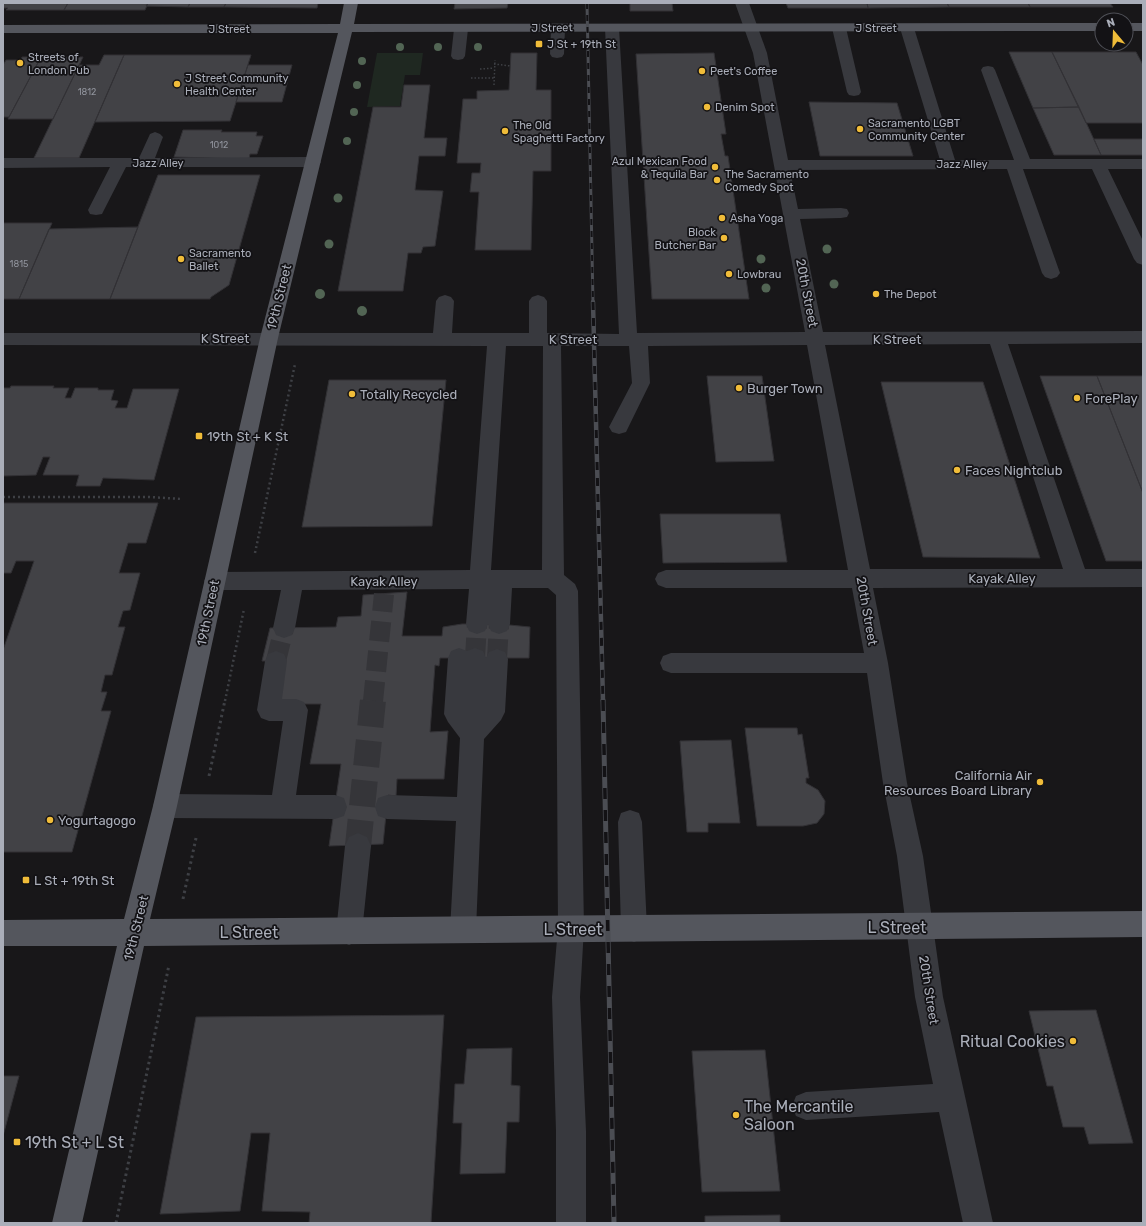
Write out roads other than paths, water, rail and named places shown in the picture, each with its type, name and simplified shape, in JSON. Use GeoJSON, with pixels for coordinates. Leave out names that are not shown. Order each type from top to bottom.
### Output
{"type":"FeatureCollection","features":[{"type":"Feature","properties":{"kind":"main road","name":"19th Street"},"geometry":{"type":"LineString","coordinates":[[67,1223],[134,932],[166,806],[269,338],[346,29],[351,3]]}},
{"type":"Feature","properties":{"kind":"main road","name":"J Street"},"geometry":{"type":"LineString","coordinates":[[3,29],[1094,27]]}},
{"type":"Feature","properties":{"kind":"main road","name":"L Street"},"geometry":{"type":"LineString","coordinates":[[3,933],[349,932],[571,928],[634,929],[1143,925]]}},
{"type":"Feature","properties":{"kind":"street","name":"20th Street"},"geometry":{"type":"LineString","coordinates":[[742,3],[760,53],[782,165],[877,663],[895,783],[910,856],[929,997],[978,1223]]}},
{"type":"Feature","properties":{"kind":"street"},"geometry":{"type":"LineString","coordinates":[[557,54],[558,28]]}},
{"type":"Feature","properties":{"kind":"street"},"geometry":{"type":"LineString","coordinates":[[612,28],[633,339],[641,383],[619,427]]}},
{"type":"Feature","properties":{"kind":"street"},"geometry":{"type":"LineString","coordinates":[[839,28],[854,92]]}},
{"type":"Feature","properties":{"kind":"street"},"geometry":{"type":"LineString","coordinates":[[907,28],[949,164]]}},
{"type":"Feature","properties":{"kind":"street"},"geometry":{"type":"LineString","coordinates":[[458,56],[461,29]]}},
{"type":"Feature","properties":{"kind":"street"},"geometry":{"type":"LineString","coordinates":[[988,70],[1051,273]]}},
{"type":"Feature","properties":{"kind":"street"},"geometry":{"type":"LineString","coordinates":[[145,163],[154,137]]}},
{"type":"Feature","properties":{"kind":"street","name":"Jazz Alley"},"geometry":{"type":"LineString","coordinates":[[3,163],[313,162]]}},
{"type":"Feature","properties":{"kind":"street"},"geometry":{"type":"LineString","coordinates":[[96,210],[120,163]]}},
{"type":"Feature","properties":{"kind":"street"},"geometry":{"type":"LineString","coordinates":[[1098,164],[1143,259]]}},
{"type":"Feature","properties":{"kind":"street","name":"Jazz Alley"},"geometry":{"type":"LineString","coordinates":[[782,165],[1143,164]]}},
{"type":"Feature","properties":{"kind":"street"},"geometry":{"type":"LineString","coordinates":[[791,214],[841,213]]}},
{"type":"Feature","properties":{"kind":"street"},"geometry":{"type":"LineString","coordinates":[[442,340],[446,301]]}},
{"type":"Feature","properties":{"kind":"street"},"geometry":{"type":"LineString","coordinates":[[538,301],[545,339],[553,579],[567,591],[571,928],[566,997],[571,1131],[570,1223]]}},
{"type":"Feature","properties":{"kind":"street","name":"K Street"},"geometry":{"type":"LineString","coordinates":[[3,339],[269,338],[497,340],[1143,336]]}},
{"type":"Feature","properties":{"kind":"street"},"geometry":{"type":"LineString","coordinates":[[997,338],[1077,578]]}},
{"type":"Feature","properties":{"kind":"street"},"geometry":{"type":"LineString","coordinates":[[470,624],[497,340]]}},
{"type":"Feature","properties":{"kind":"street","name":"Kayak Alley"},"geometry":{"type":"LineString","coordinates":[[666,579],[1143,578]]}},
{"type":"Feature","properties":{"kind":"street","name":"Kayak Alley"},"geometry":{"type":"LineString","coordinates":[[216,581],[293,582],[385,588],[473,581],[553,579]]}},
{"type":"Feature","properties":{"kind":"street"},"geometry":{"type":"LineString","coordinates":[[499,624],[502,581]]}},
{"type":"Feature","properties":{"kind":"street"},"geometry":{"type":"LineString","coordinates":[[284,628],[293,582]]}},
{"type":"Feature","properties":{"kind":"street"},"geometry":{"type":"LineString","coordinates":[[463,930],[472,736],[456,714],[467,658]]}},
{"type":"Feature","properties":{"kind":"street"},"geometry":{"type":"LineString","coordinates":[[472,736],[493,712],[497,659]]}},
{"type":"Feature","properties":{"kind":"street"},"geometry":{"type":"LineString","coordinates":[[276,661],[269,710],[296,710],[282,806]]}},
{"type":"Feature","properties":{"kind":"street"},"geometry":{"type":"LineString","coordinates":[[671,662],[877,663]]}},
{"type":"Feature","properties":{"kind":"street"},"geometry":{"type":"LineString","coordinates":[[166,806],[335,807]]}},
{"type":"Feature","properties":{"kind":"street"},"geometry":{"type":"LineString","coordinates":[[387,807],[469,809]]}},
{"type":"Feature","properties":{"kind":"street"},"geometry":{"type":"LineString","coordinates":[[630,822],[634,929]]}},
{"type":"Feature","properties":{"kind":"street"},"geometry":{"type":"LineString","coordinates":[[349,932],[358,846]]}},
{"type":"Feature","properties":{"kind":"street"},"geometry":{"type":"LineString","coordinates":[[806,1106],[951,1097]]}},
{"type":"Feature","properties":{"kind":"tunnel"},"geometry":{"type":"LineString","coordinates":[[373,701],[384,594]]}},
{"type":"Feature","properties":{"kind":"tunnel"},"geometry":{"type":"LineString","coordinates":[[475,658],[477,624]]}},
{"type":"Feature","properties":{"kind":"tunnel"},"geometry":{"type":"LineString","coordinates":[[497,659],[499,624]]}},
{"type":"Feature","properties":{"kind":"tunnel"},"geometry":{"type":"LineString","coordinates":[[276,661],[284,628]]}},
{"type":"Feature","properties":{"kind":"tunnel"},"geometry":{"type":"LineString","coordinates":[[358,846],[373,700]]}},
{"type":"Feature","properties":{"kind":"railway"},"geometry":{"type":"LineString","coordinates":[[587,3],[593,303]]}},
{"type":"Feature","properties":{"kind":"railway"},"geometry":{"type":"LineString","coordinates":[[593,302],[603,701]]}},
{"type":"Feature","properties":{"kind":"railway"},"geometry":{"type":"LineString","coordinates":[[603,700],[614,1223]]}},
{"type":"Feature","properties":{"kind":"place","name":"J St + 19th St"},"geometry":{"type":"Point","coordinates":[539,44]}},
{"type":"Feature","properties":{"kind":"place","name":"Streets of London Pub"},"geometry":{"type":"Point","coordinates":[20,63]}},
{"type":"Feature","properties":{"kind":"place","name":"Peet's Coffee"},"geometry":{"type":"Point","coordinates":[702,71]}},
{"type":"Feature","properties":{"kind":"place","name":"J Street Community Health Center"},"geometry":{"type":"Point","coordinates":[177,84]}},
{"type":"Feature","properties":{"kind":"place","name":"Denim Spot"},"geometry":{"type":"Point","coordinates":[707,107]}},
{"type":"Feature","properties":{"kind":"place","name":"Sacramento LGBT Community Center"},"geometry":{"type":"Point","coordinates":[860,129]}},
{"type":"Feature","properties":{"kind":"place","name":"The Old Spaghetti Factory"},"geometry":{"type":"Point","coordinates":[505,131]}},
{"type":"Feature","properties":{"kind":"place","name":"Azul Mexican Food & Tequila Bar"},"geometry":{"type":"Point","coordinates":[715,167]}},
{"type":"Feature","properties":{"kind":"place","name":"The Sacramento Comedy Spot"},"geometry":{"type":"Point","coordinates":[717,180]}},
{"type":"Feature","properties":{"kind":"place","name":"Asha Yoga"},"geometry":{"type":"Point","coordinates":[722,218]}},
{"type":"Feature","properties":{"kind":"place","name":"Block Butcher Bar"},"geometry":{"type":"Point","coordinates":[724,238]}},
{"type":"Feature","properties":{"kind":"place","name":"Sacramento Ballet"},"geometry":{"type":"Point","coordinates":[181,259]}},
{"type":"Feature","properties":{"kind":"place","name":"Lowbrau"},"geometry":{"type":"Point","coordinates":[729,274]}},
{"type":"Feature","properties":{"kind":"place","name":"The Depot"},"geometry":{"type":"Point","coordinates":[876,294]}},
{"type":"Feature","properties":{"kind":"place","name":"Burger Town"},"geometry":{"type":"Point","coordinates":[739,388]}},
{"type":"Feature","properties":{"kind":"place","name":"Totally Recycled"},"geometry":{"type":"Point","coordinates":[352,394]}},
{"type":"Feature","properties":{"kind":"place","name":"ForePlay"},"geometry":{"type":"Point","coordinates":[1077,398]}},
{"type":"Feature","properties":{"kind":"place","name":"19th St + K St"},"geometry":{"type":"Point","coordinates":[199,436]}},
{"type":"Feature","properties":{"kind":"place","name":"Faces Nightclub"},"geometry":{"type":"Point","coordinates":[957,470]}},
{"type":"Feature","properties":{"kind":"place","name":"California Air Resources Board Library"},"geometry":{"type":"Point","coordinates":[1040,782]}},
{"type":"Feature","properties":{"kind":"place","name":"Yogurtagogo"},"geometry":{"type":"Point","coordinates":[50,820]}},
{"type":"Feature","properties":{"kind":"place","name":"L St + 19th St"},"geometry":{"type":"Point","coordinates":[26,880]}},
{"type":"Feature","properties":{"kind":"place","name":"Ritual Cookies"},"geometry":{"type":"Point","coordinates":[1073,1041]}},
{"type":"Feature","properties":{"kind":"place","name":"The Mercantile Saloon"},"geometry":{"type":"Point","coordinates":[736,1115]}},
{"type":"Feature","properties":{"kind":"place","name":"19th St + L St"},"geometry":{"type":"Point","coordinates":[17,1142]}}]}
